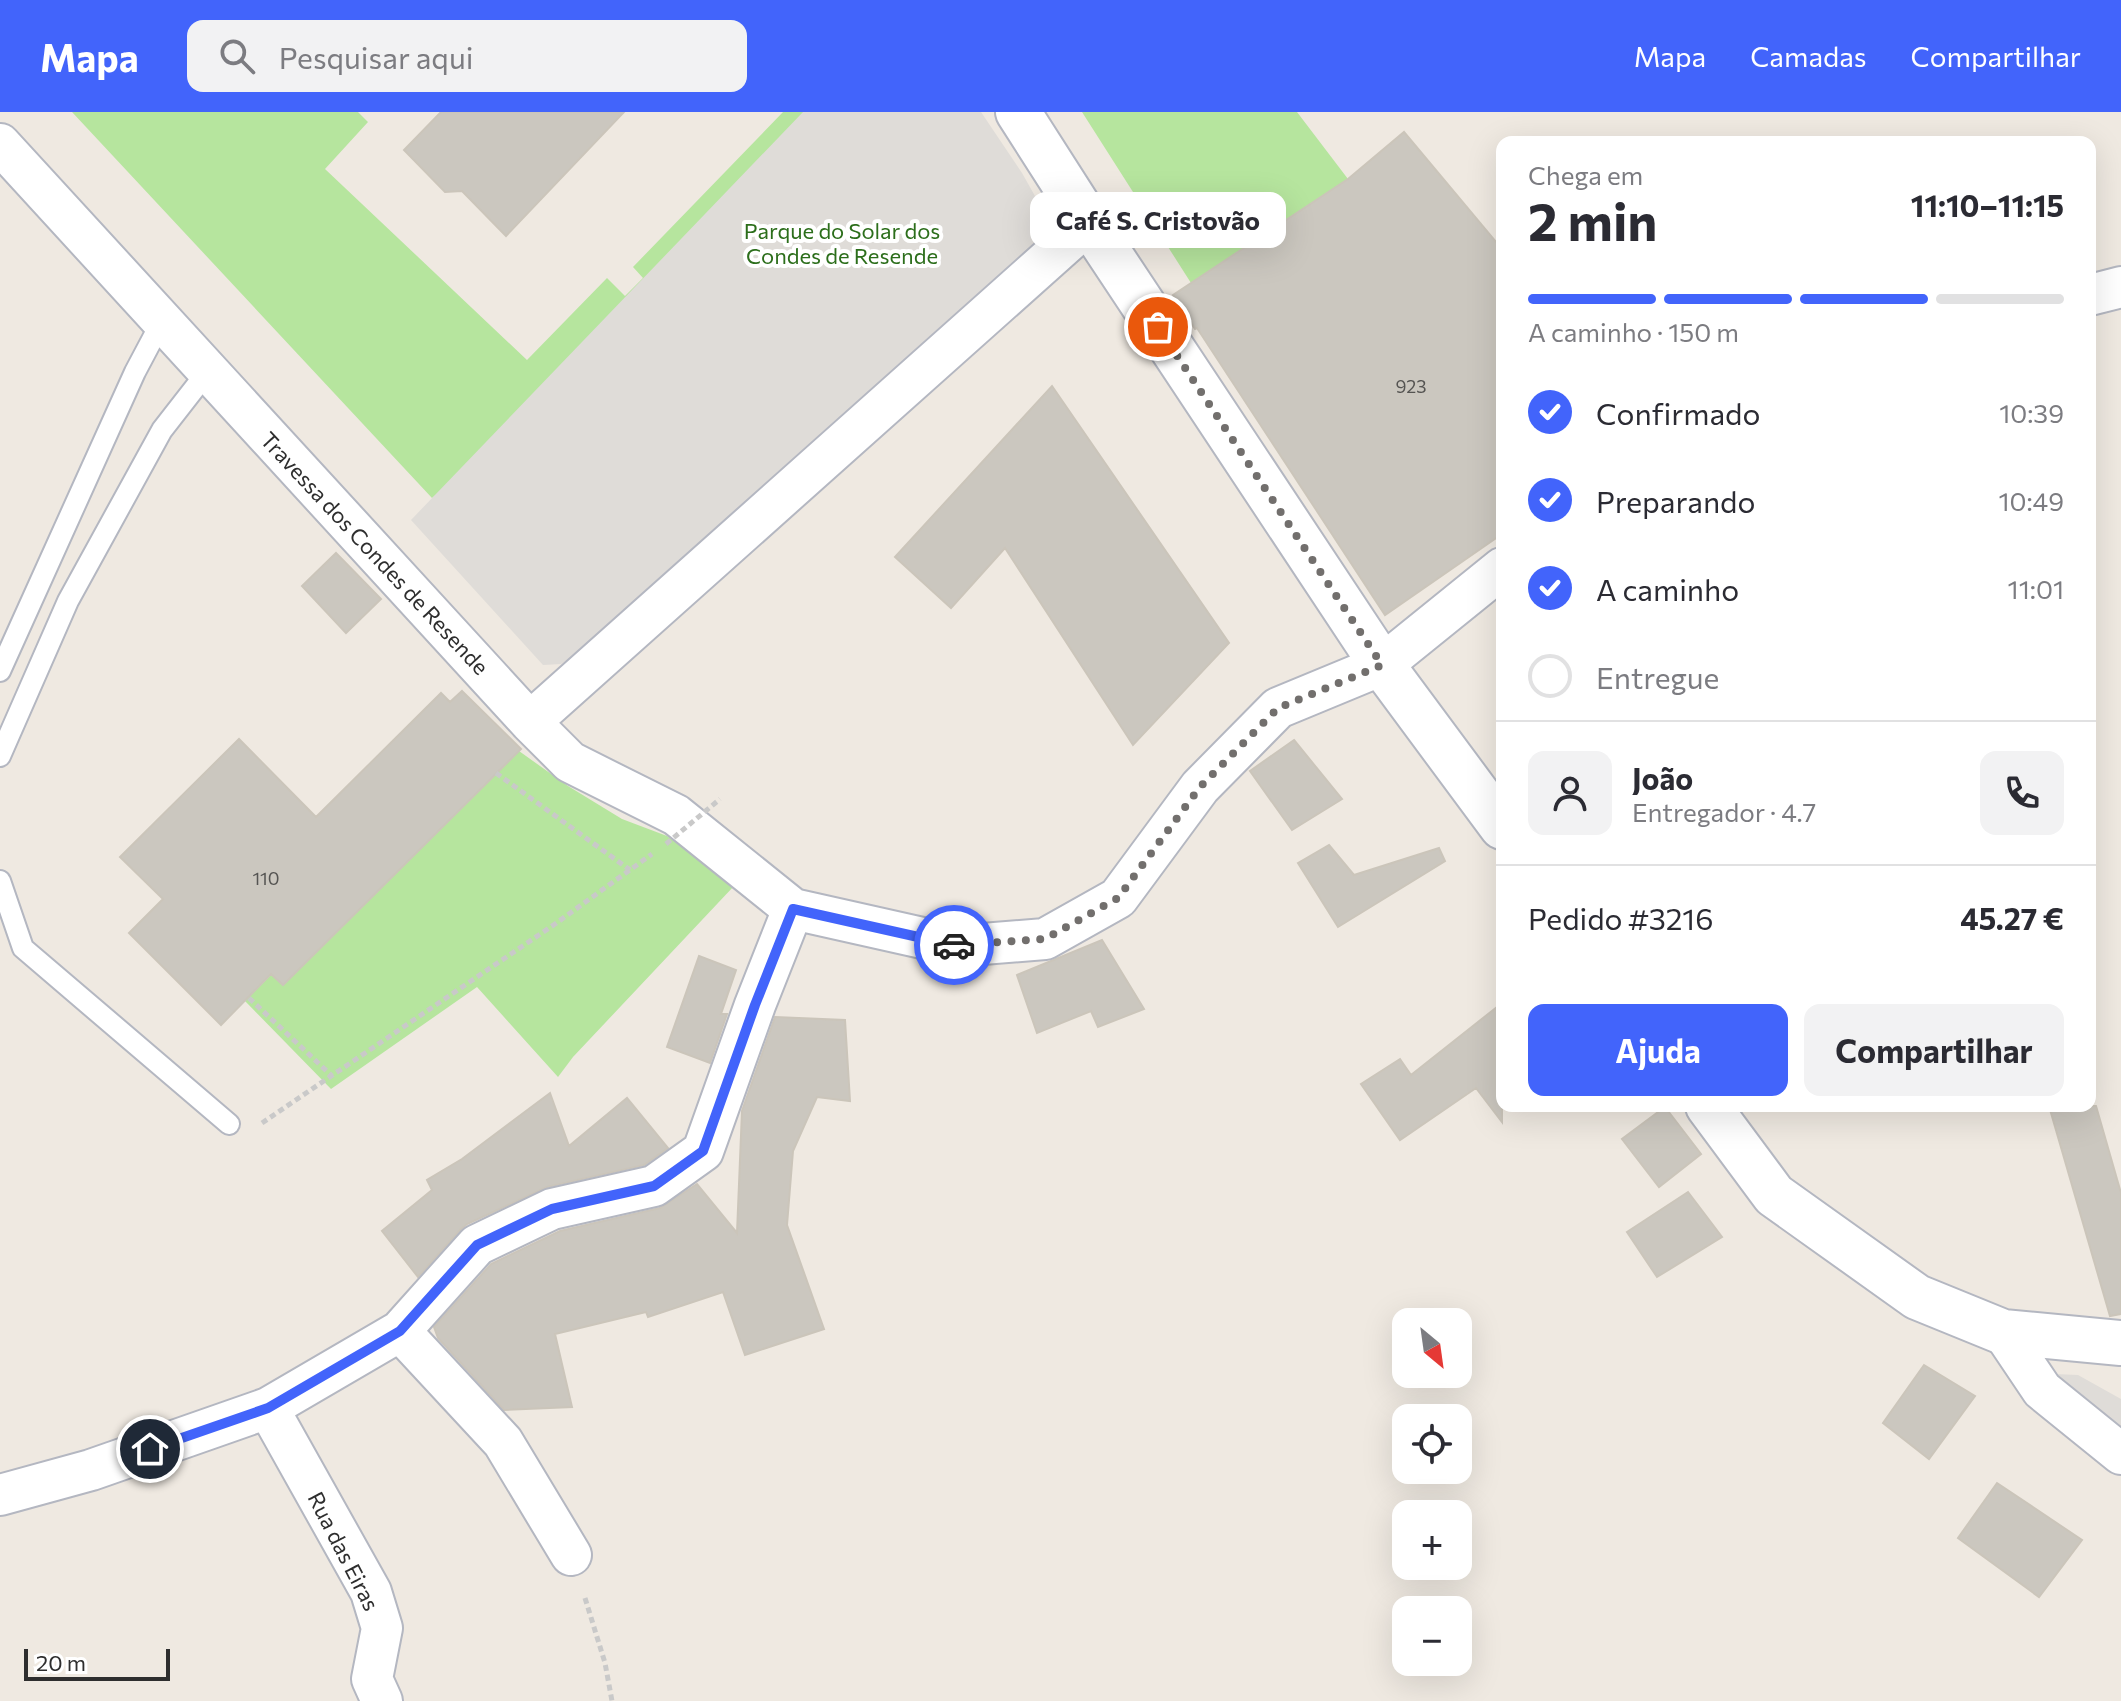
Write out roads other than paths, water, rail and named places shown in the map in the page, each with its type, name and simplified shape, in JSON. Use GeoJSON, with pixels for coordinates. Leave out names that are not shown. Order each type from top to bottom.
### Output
{"type":"FeatureCollection","features":[{"type":"Feature","properties":{"kind":"main road"},"geometry":{"type":"LineString","coordinates":[[1018,112],[1382,665],[1496,819]]}},
{"type":"Feature","properties":{"kind":"main road"},"geometry":{"type":"LineString","coordinates":[[1712,1112],[1774,1195],[1917,1297],[2003,1332],[2121,1343]]}},
{"type":"Feature","properties":{"kind":"street","name":"Travessa dos Condes de Resende"},"geometry":{"type":"LineString","coordinates":[[0,144],[570,762],[676,815],[793,909]]}},
{"type":"Feature","properties":{"kind":"street"},"geometry":{"type":"LineString","coordinates":[[530,722],[1089,223]]}},
{"type":"Feature","properties":{"kind":"street"},"geometry":{"type":"LineString","coordinates":[[2096,293],[2121,287]]}},
{"type":"Feature","properties":{"kind":"street"},"geometry":{"type":"LineString","coordinates":[[0,1495],[91,1470],[268,1408],[400,1331],[477,1245],[552,1209],[654,1186],[703,1151],[793,909],[958,946],[1045,939],[1118,898],[1200,787],[1278,708],[1382,665],[1496,573]]}},
{"type":"Feature","properties":{"kind":"street"},"geometry":{"type":"LineString","coordinates":[[400,1331],[503,1442],[571,1555]]}},
{"type":"Feature","properties":{"kind":"street"},"geometry":{"type":"LineString","coordinates":[[2003,1332],[2042,1390],[2121,1454]]}},
{"type":"Feature","properties":{"kind":"street","name":"Rua das Eiras"},"geometry":{"type":"LineString","coordinates":[[268,1408],[371,1592],[382,1628],[372,1679],[382,1701]]}},
{"type":"Feature","properties":{"kind":"lane"},"geometry":{"type":"LineString","coordinates":[[0,671],[135,372],[162,321]]}},
{"type":"Feature","properties":{"kind":"lane"},"geometry":{"type":"LineString","coordinates":[[0,756],[68,601],[162,430],[208,371]]}},
{"type":"Feature","properties":{"kind":"lane"},"geometry":{"type":"LineString","coordinates":[[0,881],[23,948],[229,1124]]}},
{"type":"Feature","properties":{"kind":"place","name":"Café S. Cristovão"},"geometry":{"type":"Point","coordinates":[1158,327]}},
{"type":"Feature","properties":{"kind":"park label","name":"Parque do Solar dos Condes de Resende"},"geometry":{"type":"Point","coordinates":[842,242]}}]}
